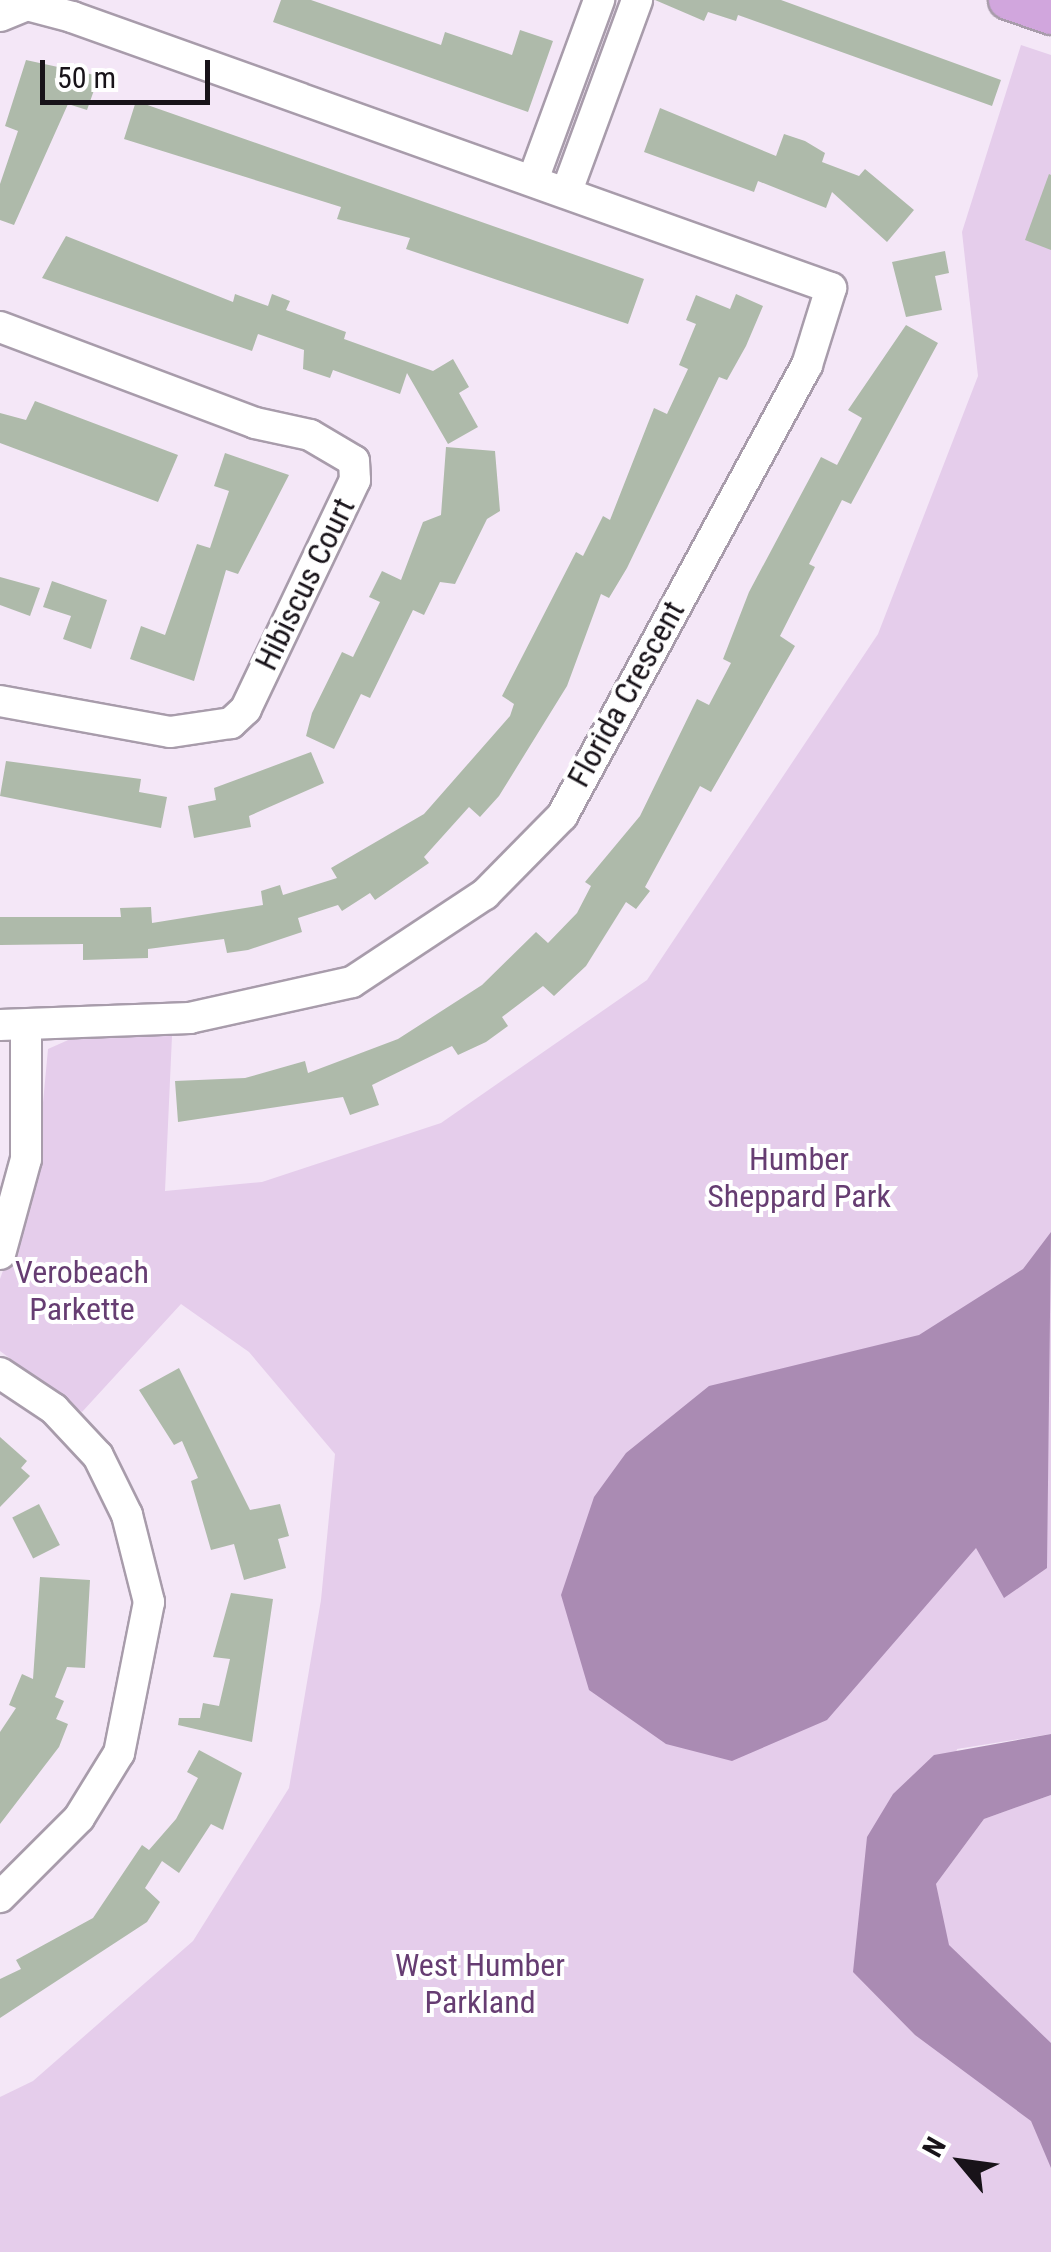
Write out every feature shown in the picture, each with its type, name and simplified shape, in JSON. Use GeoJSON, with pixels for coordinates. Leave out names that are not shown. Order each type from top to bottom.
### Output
{"type":"FeatureCollection","features":[{"type":"Feature","properties":{"kind":"main road"},"geometry":{"type":"LineString","coordinates":[[1008,0],[1051,15]]}},
{"type":"Feature","properties":{"kind":"street"},"geometry":{"type":"LineString","coordinates":[[534,176],[599,0]]}},
{"type":"Feature","properties":{"kind":"street"},"geometry":{"type":"LineString","coordinates":[[0,16],[27,5],[58,12],[568,188],[637,0]]}},
{"type":"Feature","properties":{"kind":"street","name":"Florida Crescent"},"geometry":{"type":"LineString","coordinates":[[13,1026],[190,1018],[352,982],[455,920],[562,816],[807,364],[831,288],[568,188]]}},
{"type":"Feature","properties":{"kind":"street","name":"Hibiscus Court"},"geometry":{"type":"LineString","coordinates":[[0,327],[254,423],[310,435],[354,461],[355,480],[246,709],[230,723],[170,732],[0,701]]}},
{"type":"Feature","properties":{"kind":"street"},"geometry":{"type":"LineString","coordinates":[[0,1254],[26,1159],[13,1026]]}},
{"type":"Feature","properties":{"kind":"street"},"geometry":{"type":"LineString","coordinates":[[0,1373],[54,1409],[98,1456],[127,1515],[149,1602],[119,1754],[79,1818],[0,1897]]}},
{"type":"Feature","properties":{"kind":"green space"},"geometry":{"type":"Polygon","coordinates":[[[1021,45],[1051,55],[1051,1734],[957,1749],[936,1884],[984,1819],[1051,1795],[1051,2252],[0,2252],[0,2097],[33,2081],[193,1941],[289,1788],[321,1600],[335,1454],[249,1352],[181,1304],[82,1412],[0,1351],[0,1279],[36,1178],[48,1049],[75,1037],[172,1036],[165,1191],[262,1182],[441,1123],[647,980],[878,634],[978,376],[962,232],[1021,45]]]}},
{"type":"Feature","properties":{"kind":"shaded area"},"geometry":{"type":"Polygon","coordinates":[[[1051,1232],[1047,1568],[1004,1598],[976,1548],[827,1720],[732,1761],[666,1744],[589,1690],[561,1595],[594,1497],[626,1453],[709,1386],[919,1335],[1023,1269],[1051,1232]]]}},
{"type":"Feature","properties":{"kind":"shaded area"},"geometry":{"type":"Polygon","coordinates":[[[1051,1734],[1051,1795],[984,1819],[936,1884],[949,1945],[1051,2043],[1051,2168],[1031,2121],[915,2035],[853,1972],[867,1837],[893,1794],[934,1755],[1051,1734]]]}},
{"type":"Feature","properties":{"kind":"building"},"geometry":{"type":"Polygon","coordinates":[[[281,0],[311,0],[441,45],[445,32],[512,55],[520,30],[553,41],[528,112],[273,22],[281,0]]]}},
{"type":"Feature","properties":{"kind":"building"},"geometry":{"type":"Polygon","coordinates":[[[655,0],[781,0],[1001,80],[992,106],[738,15],[736,21],[708,12],[704,21],[655,0]]]}},
{"type":"Feature","properties":{"kind":"building"},"geometry":{"type":"Polygon","coordinates":[[[26,60],[99,76],[87,110],[68,104],[14,225],[0,220],[0,184],[18,131],[5,126],[26,60]]]}},
{"type":"Feature","properties":{"kind":"building"},"geometry":{"type":"Polygon","coordinates":[[[136,101],[644,279],[628,324],[406,249],[410,238],[337,219],[341,207],[124,139],[136,101]]]}},
{"type":"Feature","properties":{"kind":"building"},"geometry":{"type":"Polygon","coordinates":[[[660,108],[776,156],[784,134],[805,141],[825,153],[822,162],[859,176],[865,169],[914,210],[887,242],[832,192],[826,208],[758,181],[754,192],[644,152],[660,108]]]}},
{"type":"Feature","properties":{"kind":"building"},"geometry":{"type":"Polygon","coordinates":[[[1051,175],[1051,250],[1025,240],[1051,175]]]}},
{"type":"Feature","properties":{"kind":"building"},"geometry":{"type":"Polygon","coordinates":[[[66,236],[233,302],[235,294],[268,306],[272,294],[290,301],[286,310],[346,332],[344,339],[433,371],[453,359],[469,387],[459,393],[478,427],[448,444],[407,373],[400,394],[333,370],[330,378],[303,369],[304,350],[258,334],[252,351],[42,278],[66,236]]]}},
{"type":"Feature","properties":{"kind":"building"},"geometry":{"type":"Polygon","coordinates":[[[945,251],[949,273],[935,276],[942,310],[906,317],[892,262],[945,251]]]}},
{"type":"Feature","properties":{"kind":"building"},"geometry":{"type":"Polygon","coordinates":[[[736,294],[763,306],[746,346],[727,380],[719,377],[627,568],[609,598],[601,594],[567,686],[499,796],[480,817],[469,807],[424,857],[429,863],[375,900],[370,893],[342,911],[338,905],[298,918],[302,932],[248,950],[227,953],[224,939],[148,949],[148,958],[83,960],[83,944],[0,945],[0,917],[121,917],[120,908],[151,907],[152,923],[263,905],[261,891],[280,885],[283,895],[337,878],[331,868],[424,814],[510,716],[514,704],[502,696],[576,552],[583,556],[603,516],[610,520],[654,408],[667,414],[688,369],[679,365],[696,324],[686,320],[696,295],[730,309],[736,294]]]}},
{"type":"Feature","properties":{"kind":"building"},"geometry":{"type":"Polygon","coordinates":[[[906,325],[938,343],[851,504],[842,500],[809,564],[815,567],[780,636],[795,646],[711,792],[700,786],[645,887],[650,891],[636,909],[626,902],[586,966],[554,996],[543,986],[502,1017],[508,1026],[486,1042],[458,1055],[452,1046],[372,1085],[379,1105],[350,1115],[343,1097],[178,1122],[175,1081],[245,1078],[305,1061],[308,1073],[398,1039],[482,985],[536,932],[548,943],[577,913],[591,886],[585,882],[640,816],[697,699],[709,705],[731,663],[723,659],[749,592],[821,457],[837,465],[862,418],[848,410],[906,325]]]}},
{"type":"Feature","properties":{"kind":"building"},"geometry":{"type":"Polygon","coordinates":[[[35,401],[178,455],[158,502],[0,443],[0,413],[26,420],[35,401]]]}},
{"type":"Feature","properties":{"kind":"building"},"geometry":{"type":"Polygon","coordinates":[[[446,447],[495,451],[500,511],[487,519],[455,584],[440,582],[424,615],[413,610],[370,698],[361,694],[334,749],[306,736],[312,713],[342,652],[353,657],[380,602],[369,597],[382,571],[401,580],[423,522],[441,515],[446,447]]]}},
{"type":"Feature","properties":{"kind":"building"},"geometry":{"type":"Polygon","coordinates":[[[225,453],[289,475],[238,574],[226,570],[194,681],[130,659],[141,626],[165,635],[197,544],[210,548],[229,491],[214,486],[225,453]]]}},
{"type":"Feature","properties":{"kind":"building"},"geometry":{"type":"Polygon","coordinates":[[[0,577],[40,588],[30,616],[0,605],[0,577]]]}},
{"type":"Feature","properties":{"kind":"building"},"geometry":{"type":"Polygon","coordinates":[[[52,581],[107,600],[91,649],[63,639],[71,616],[43,607],[52,581]]]}},
{"type":"Feature","properties":{"kind":"building"},"geometry":{"type":"Polygon","coordinates":[[[311,752],[324,783],[249,816],[251,827],[194,838],[188,806],[216,800],[214,788],[311,752]]]}},
{"type":"Feature","properties":{"kind":"building"},"geometry":{"type":"Polygon","coordinates":[[[6,761],[141,779],[139,792],[167,797],[161,828],[0,796],[6,761]]]}},
{"type":"Feature","properties":{"kind":"building"},"geometry":{"type":"Polygon","coordinates":[[[179,1368],[250,1510],[280,1504],[289,1536],[278,1539],[286,1568],[244,1580],[234,1544],[211,1550],[191,1481],[198,1478],[182,1441],[174,1445],[139,1390],[179,1368]]]}},
{"type":"Feature","properties":{"kind":"building"},"geometry":{"type":"Polygon","coordinates":[[[0,1437],[27,1461],[21,1468],[30,1476],[0,1507],[0,1437]]]}},
{"type":"Feature","properties":{"kind":"building"},"geometry":{"type":"Polygon","coordinates":[[[39,1504],[60,1545],[33,1559],[12,1518],[39,1504]]]}},
{"type":"Feature","properties":{"kind":"building"},"geometry":{"type":"Polygon","coordinates":[[[40,1577],[90,1580],[85,1668],[67,1667],[55,1697],[64,1701],[56,1719],[68,1724],[59,1747],[0,1824],[0,1732],[16,1708],[9,1705],[22,1674],[33,1679],[40,1577]]]}},
{"type":"Feature","properties":{"kind":"building"},"geometry":{"type":"Polygon","coordinates":[[[231,1593],[273,1599],[252,1742],[178,1725],[179,1718],[200,1718],[203,1703],[219,1706],[230,1659],[213,1657],[231,1593]]]}},
{"type":"Feature","properties":{"kind":"building"},"geometry":{"type":"Polygon","coordinates":[[[199,1750],[242,1773],[223,1830],[211,1824],[179,1873],[162,1861],[145,1888],[160,1902],[147,1922],[0,2018],[0,1979],[21,1969],[16,1960],[93,1918],[142,1845],[149,1850],[176,1819],[198,1778],[187,1772],[199,1750]]]}},
{"type":"Feature","properties":{"kind":"park label","name":"Humber Sheppard Park"},"geometry":{"type":"Point","coordinates":[799,1178]}},
{"type":"Feature","properties":{"kind":"park label","name":"Verobeach Parkette"},"geometry":{"type":"Point","coordinates":[82,1292]}},
{"type":"Feature","properties":{"kind":"park label","name":"West Humber Parkland"},"geometry":{"type":"Point","coordinates":[480,1984]}}]}
